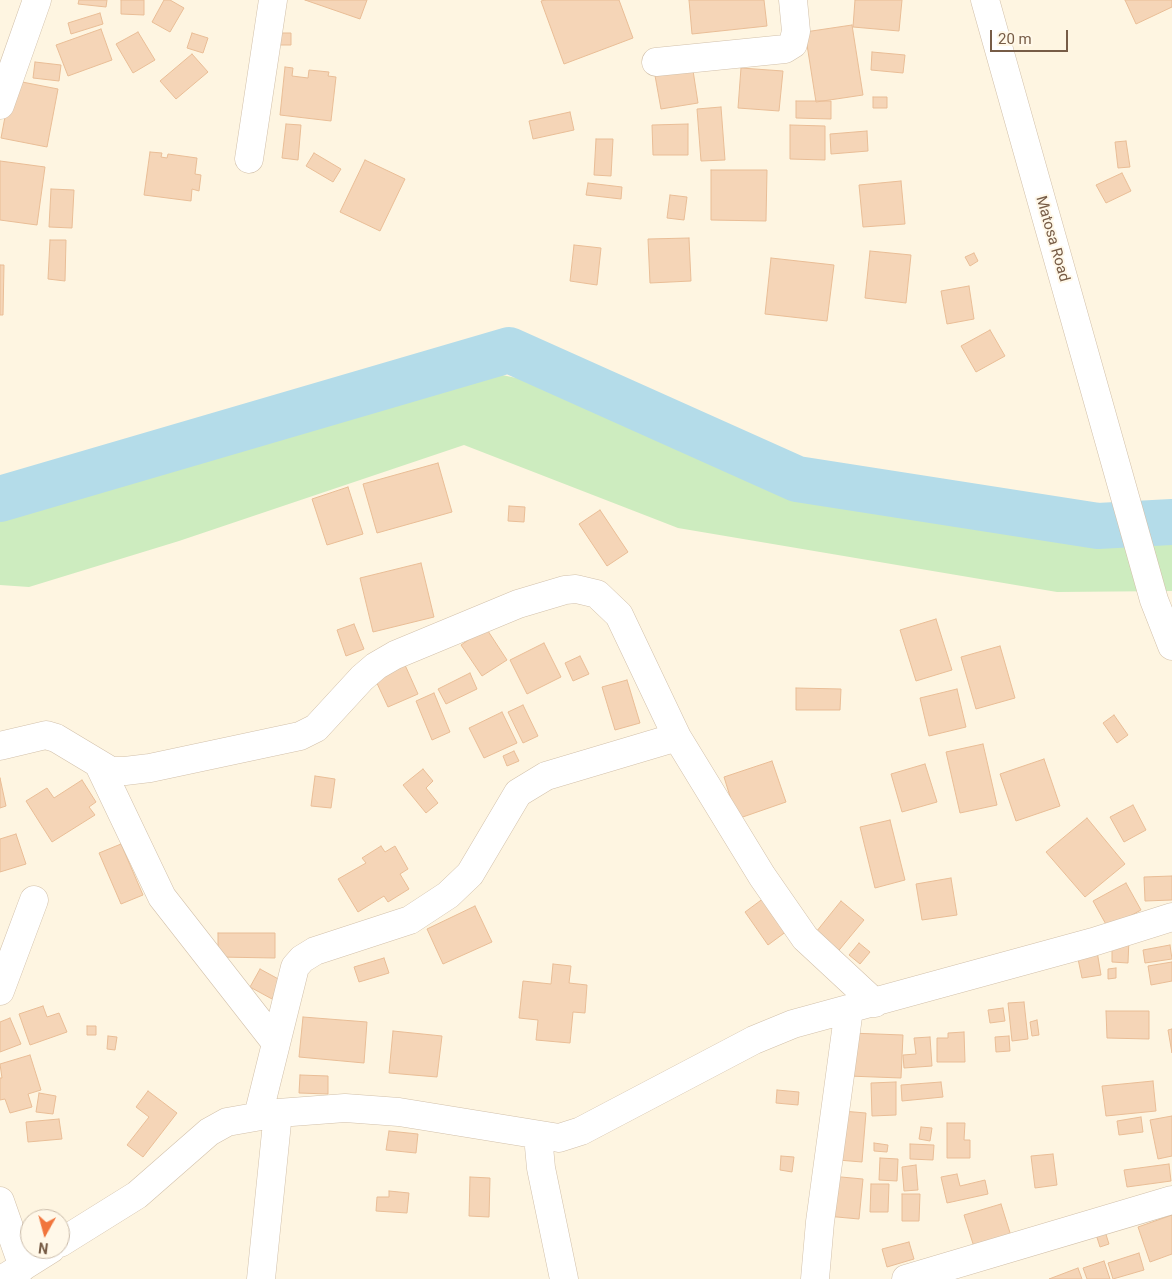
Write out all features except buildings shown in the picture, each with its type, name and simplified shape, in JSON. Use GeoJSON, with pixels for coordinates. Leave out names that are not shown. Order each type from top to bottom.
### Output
{"type":"FeatureCollection","features":[{"type":"Feature","properties":{"kind":"street"},"geometry":{"type":"LineString","coordinates":[[0,105],[36,0]]}},
{"type":"Feature","properties":{"kind":"street"},"geometry":{"type":"LineString","coordinates":[[249,159],[273,0]]}},
{"type":"Feature","properties":{"kind":"street"},"geometry":{"type":"LineString","coordinates":[[656,62],[785,48],[793,44],[796,30],[793,0]]}},
{"type":"Feature","properties":{"kind":"street","name":"Matosa Road"},"geometry":{"type":"LineString","coordinates":[[985,0],[1154,600],[1172,646]]}},
{"type":"Feature","properties":{"kind":"street"},"geometry":{"type":"LineString","coordinates":[[0,746],[46,735],[56,738],[111,771],[150,768],[300,736],[316,728],[369,672],[395,655],[518,604],[565,590],[576,589],[598,594],[619,615],[677,737],[762,876],[805,938],[875,1003]]}},
{"type":"Feature","properties":{"kind":"street"},"geometry":{"type":"LineString","coordinates":[[261,1279],[268,1114],[276,1043],[295,968],[302,959],[316,951],[410,920],[448,895],[470,874],[518,793],[546,776],[677,737]]}},
{"type":"Feature","properties":{"kind":"street"},"geometry":{"type":"LineString","coordinates":[[99,765],[162,897],[276,1043]]}},
{"type":"Feature","properties":{"kind":"street"},"geometry":{"type":"LineString","coordinates":[[0,991],[34,900]]}},
{"type":"Feature","properties":{"kind":"street"},"geometry":{"type":"LineString","coordinates":[[70,1237],[136,1195],[209,1132],[227,1122],[268,1114],[344,1108],[399,1112],[559,1138],[582,1131],[754,1040],[793,1024],[875,1003],[1172,917]]}},
{"type":"Feature","properties":{"kind":"street"},"geometry":{"type":"LineString","coordinates":[[814,1279],[849,1009]]}},
{"type":"Feature","properties":{"kind":"street"},"geometry":{"type":"LineString","coordinates":[[538,1136],[550,1215],[564,1279]]}},
{"type":"Feature","properties":{"kind":"street"},"geometry":{"type":"LineString","coordinates":[[906,1279],[1172,1200]]}},
{"type":"Feature","properties":{"kind":"street"},"geometry":{"type":"LineString","coordinates":[[0,1202],[13,1273],[35,1259]]}},
{"type":"Feature","properties":{"kind":"green space"},"geometry":{"type":"Polygon","coordinates":[[[416,357],[679,412],[894,491],[1172,518],[1172,591],[1057,592],[678,528],[464,445],[179,541],[29,587],[0,585],[0,495],[94,485],[416,357]]]}},
{"type":"Feature","properties":{"kind":"waterway"},"geometry":{"type":"LineString","coordinates":[[0,499],[509,350],[797,479],[1098,526],[1172,522]]}}]}
